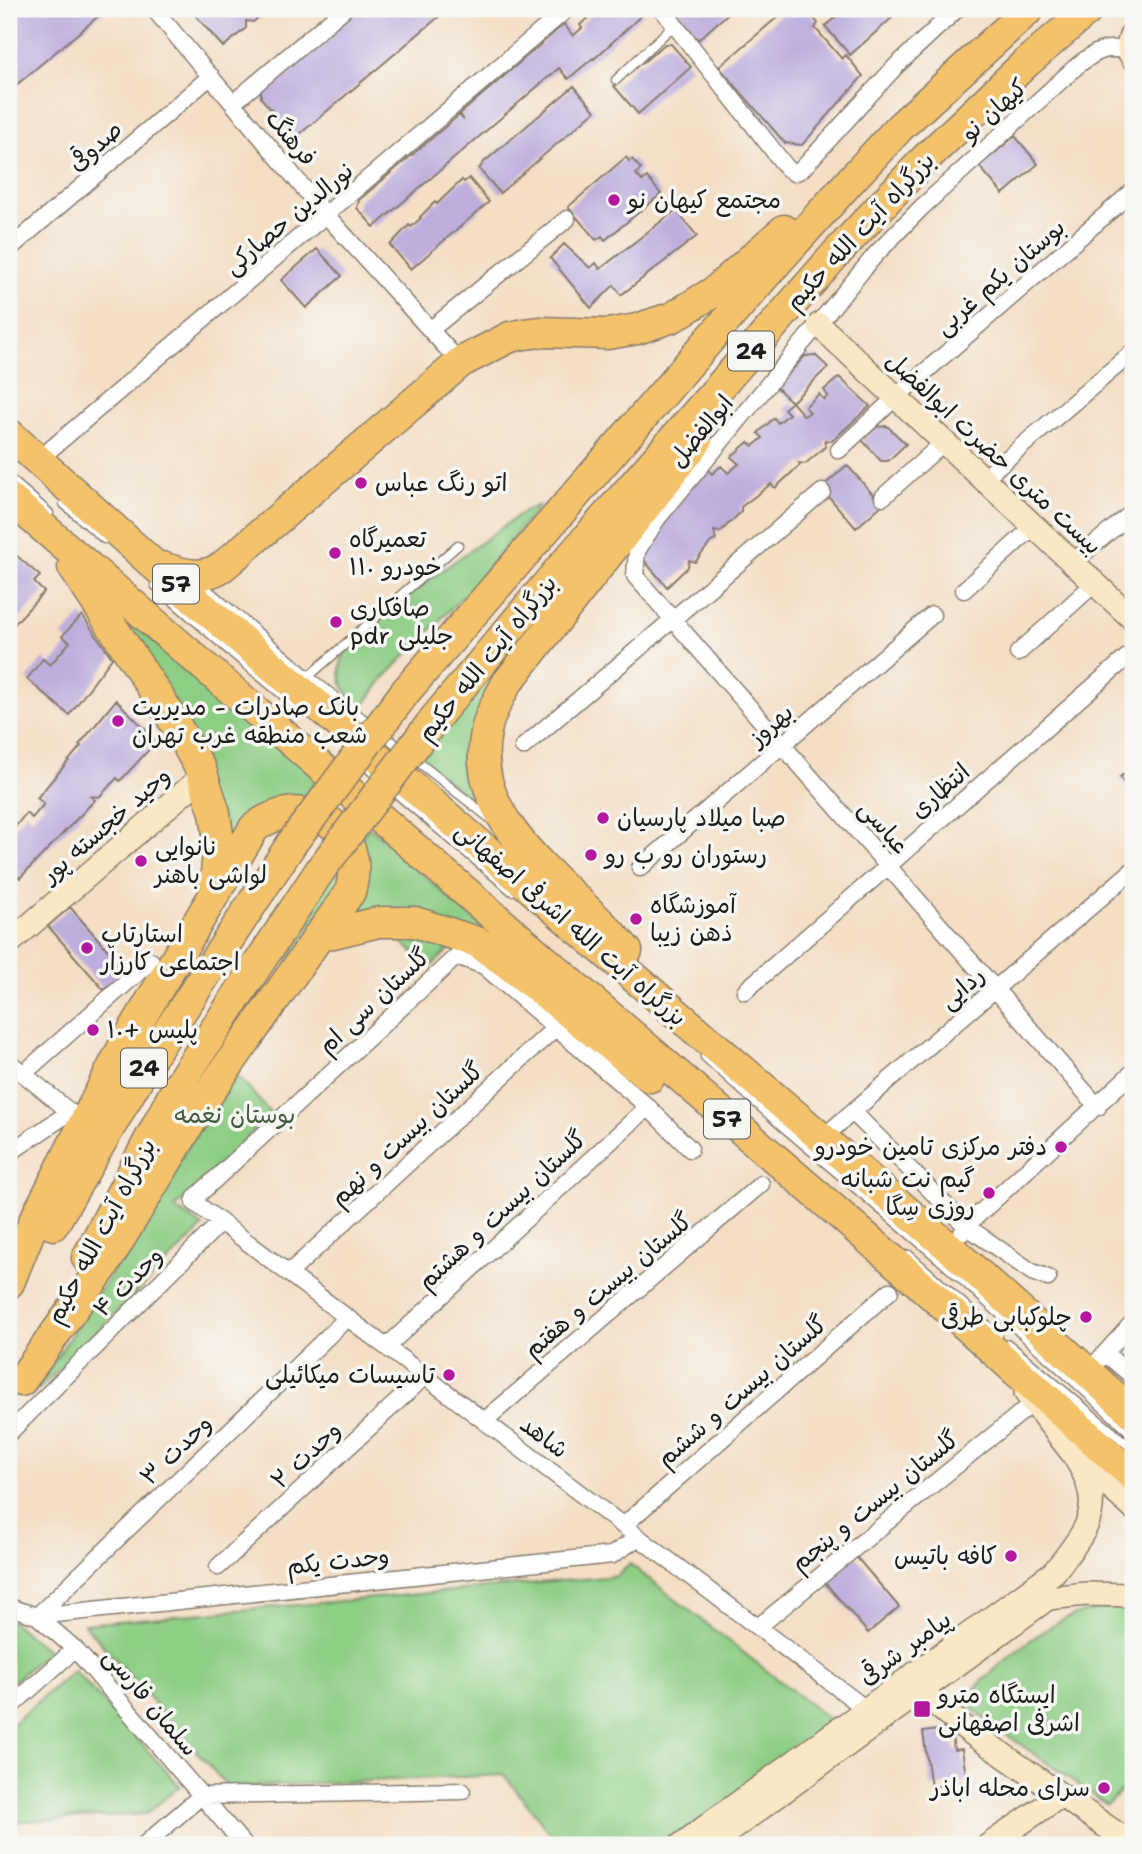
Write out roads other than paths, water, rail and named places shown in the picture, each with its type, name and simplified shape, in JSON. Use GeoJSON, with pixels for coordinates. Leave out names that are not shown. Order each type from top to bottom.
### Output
{"type":"FeatureCollection","features":[{"type":"Feature","properties":{"kind":"highway","name":"بزرگراه آیت الله حکیم"},"geometry":{"type":"LineString","coordinates":[[9,1300],[146,1065],[292,843],[406,691],[768,272],[900,128],[1029,9]]}},
{"type":"Feature","properties":{"kind":"highway","name":"بزرگراه آیت الله حکیم"},"geometry":{"type":"LineString","coordinates":[[15,1391],[179,1084],[321,869],[436,717],[559,569],[835,255],[925,159],[1026,63],[1089,9]]}},
{"type":"Feature","properties":{"kind":"highway"},"geometry":{"type":"LineString","coordinates":[[152,573],[211,575],[222,568],[461,362],[510,337],[541,332],[608,334],[637,329],[673,317],[715,290],[900,128]]}},
{"type":"Feature","properties":{"kind":"highway"},"geometry":{"type":"LineString","coordinates":[[677,1014],[616,939],[516,840],[498,809],[486,773],[486,731],[507,683],[771,347],[835,255]]}},
{"type":"Feature","properties":{"kind":"highway","name":"بزرگراه آیت الله اشرفی اصفهانی"},"geometry":{"type":"LineString","coordinates":[[9,434],[152,573],[677,1014],[821,1139],[959,1238],[1096,1363],[1133,1413]]}},
{"type":"Feature","properties":{"kind":"highway","name":"بزرگراه آیت الله اشرفی اصفهانی"},"geometry":{"type":"LineString","coordinates":[[9,498],[56,529],[903,1269],[1133,1476]]}},
{"type":"Feature","properties":{"kind":"highway"},"geometry":{"type":"LineString","coordinates":[[56,529],[201,770],[215,813],[219,842],[214,894]]}},
{"type":"Feature","properties":{"kind":"highway"},"geometry":{"type":"LineString","coordinates":[[9,1283],[34,1221],[122,1049],[248,836],[267,818],[285,811],[302,811],[322,818],[341,833],[353,857],[355,876],[344,902],[204,1100],[103,1267],[15,1391]]}},
{"type":"Feature","properties":{"kind":"highway"},"geometry":{"type":"LineString","coordinates":[[317,937],[379,922],[399,921],[415,922],[477,942],[691,1110],[789,1172]]}},
{"type":"Feature","properties":{"kind":"street","name":"فرهنگ"},"geometry":{"type":"LineString","coordinates":[[154,9],[327,216],[453,355]]}},
{"type":"Feature","properties":{"kind":"street"},"geometry":{"type":"LineString","coordinates":[[233,103],[344,9]]}},
{"type":"Feature","properties":{"kind":"street","name":"نورالدین حصارکی"},"geometry":{"type":"LineString","coordinates":[[38,460],[567,9]]}},
{"type":"Feature","properties":{"kind":"street"},"geometry":{"type":"LineString","coordinates":[[662,9],[787,168],[794,173],[801,170],[895,67],[957,9]]}},
{"type":"Feature","properties":{"kind":"street"},"geometry":{"type":"LineString","coordinates":[[1026,63],[1105,9]]}},
{"type":"Feature","properties":{"kind":"street","name":"کیهان نو"},"geometry":{"type":"LineString","coordinates":[[819,325],[876,254],[922,207],[1078,65],[1096,51],[1132,47]]}},
{"type":"Feature","properties":{"kind":"street","name":"صدوقی"},"geometry":{"type":"LineString","coordinates":[[9,249],[211,76]]}},
{"type":"Feature","properties":{"kind":"street","name":"بوستان یکم غربی"},"geometry":{"type":"LineString","coordinates":[[839,450],[1133,191]]}},
{"type":"Feature","properties":{"kind":"street"},"geometry":{"type":"LineString","coordinates":[[430,330],[567,219]]}},
{"type":"Feature","properties":{"kind":"street","name":"بیست متری حضرت ابوالفضل"},"geometry":{"type":"LineString","coordinates":[[819,325],[1133,619]]}},
{"type":"Feature","properties":{"kind":"street","name":"ابوالفضل"},"geometry":{"type":"LineString","coordinates":[[635,576],[637,551],[657,519],[819,325]]}},
{"type":"Feature","properties":{"kind":"street"},"geometry":{"type":"LineString","coordinates":[[984,479],[1133,352]]}},
{"type":"Feature","properties":{"kind":"street"},"geometry":{"type":"LineString","coordinates":[[883,498],[944,442]]}},
{"type":"Feature","properties":{"kind":"street"},"geometry":{"type":"LineString","coordinates":[[523,747],[822,492]]}},
{"type":"Feature","properties":{"kind":"street"},"geometry":{"type":"LineString","coordinates":[[1073,562],[1133,512]]}},
{"type":"Feature","properties":{"kind":"street"},"geometry":{"type":"LineString","coordinates":[[964,590],[1034,526]]}},
{"type":"Feature","properties":{"kind":"street","name":"عباسی"},"geometry":{"type":"LineString","coordinates":[[635,576],[1098,1107]]}},
{"type":"Feature","properties":{"kind":"street"},"geometry":{"type":"LineString","coordinates":[[1018,653],[1095,583]]}},
{"type":"Feature","properties":{"kind":"street","name":"بهروز"},"geometry":{"type":"LineString","coordinates":[[640,868],[932,615]]}},
{"type":"Feature","properties":{"kind":"street","name":"انتظاری"},"geometry":{"type":"LineString","coordinates":[[745,991],[1133,652]]}},
{"type":"Feature","properties":{"kind":"street","name":"وحید خجسته پور"},"geometry":{"type":"LineString","coordinates":[[9,943],[195,783],[201,770]]}},
{"type":"Feature","properties":{"kind":"street","name":"ردایی"},"geometry":{"type":"LineString","coordinates":[[821,1139],[1133,870]]}},
{"type":"Feature","properties":{"kind":"street","name":"گلستان سی ام"},"geometry":{"type":"LineString","coordinates":[[194,1202],[195,1197],[457,956],[484,966],[648,1107],[690,1149]]}},
{"type":"Feature","properties":{"kind":"street"},"geometry":{"type":"LineString","coordinates":[[23,1074],[151,961]]}},
{"type":"Feature","properties":{"kind":"street","name":"گلستان بیست و نهم"},"geometry":{"type":"LineString","coordinates":[[289,1273],[555,1028]]}},
{"type":"Feature","properties":{"kind":"street"},"geometry":{"type":"LineString","coordinates":[[9,1062],[70,1112],[9,1153]]}},
{"type":"Feature","properties":{"kind":"street"},"geometry":{"type":"LineString","coordinates":[[959,1238],[1133,1072]]}},
{"type":"Feature","properties":{"kind":"street","name":"گلستان بیست و هشتم"},"geometry":{"type":"LineString","coordinates":[[386,1347],[648,1107]]}},
{"type":"Feature","properties":{"kind":"street"},"geometry":{"type":"LineString","coordinates":[[853,1112],[959,1238],[1048,1278]]}},
{"type":"Feature","properties":{"kind":"street","name":"گلستان بیست و هفتم"},"geometry":{"type":"LineString","coordinates":[[484,1421],[761,1184]]}},
{"type":"Feature","properties":{"kind":"street","name":"شاهد"},"geometry":{"type":"LineString","coordinates":[[194,1202],[872,1716]]}},
{"type":"Feature","properties":{"kind":"street","name":"وحدت ۴"},"geometry":{"type":"LineString","coordinates":[[9,1433],[221,1222]]}},
{"type":"Feature","properties":{"kind":"street","name":"گلستان بیست و ششم"},"geometry":{"type":"LineString","coordinates":[[624,1526],[890,1291]]}},
{"type":"Feature","properties":{"kind":"street","name":"وحدت ۳"},"geometry":{"type":"LineString","coordinates":[[37,1616],[347,1318]]}},
{"type":"Feature","properties":{"kind":"street"},"geometry":{"type":"LineString","coordinates":[[1133,1322],[1096,1363],[1133,1377]]}},
{"type":"Feature","properties":{"kind":"street"},"geometry":{"type":"LineString","coordinates":[[990,1348],[1073,1454],[1133,1508]]}},
{"type":"Feature","properties":{"kind":"street","name":"وحدت ۲"},"geometry":{"type":"LineString","coordinates":[[218,1567],[425,1376]]}},
{"type":"Feature","properties":{"kind":"street","name":"گلستان بیست و پنجم"},"geometry":{"type":"LineString","coordinates":[[758,1627],[1023,1411]]}},
{"type":"Feature","properties":{"kind":"street","name":"پیامبر شرقی"},"geometry":{"type":"LineString","coordinates":[[709,1845],[1055,1572],[1084,1533],[1092,1499],[1088,1483],[1073,1454]]}},
{"type":"Feature","properties":{"kind":"street","name":"وحدت یکم"},"geometry":{"type":"LineString","coordinates":[[37,1616],[612,1555],[639,1537]]}},
{"type":"Feature","properties":{"kind":"street","name":"پیامبر شرقی"},"geometry":{"type":"LineString","coordinates":[[912,1686],[1048,1598],[1086,1594],[1133,1595]]}},
{"type":"Feature","properties":{"kind":"street","name":"سلمان فارسی"},"geometry":{"type":"LineString","coordinates":[[9,1607],[37,1616],[75,1649],[244,1845]]}},
{"type":"Feature","properties":{"kind":"street"},"geometry":{"type":"LineString","coordinates":[[9,1708],[75,1649]]}},
{"type":"Feature","properties":{"kind":"street"},"geometry":{"type":"LineString","coordinates":[[912,1686],[970,1732],[1133,1845]]}},
{"type":"Feature","properties":{"kind":"street","name":"پیامبر شرقی"},"geometry":{"type":"LineString","coordinates":[[681,1845],[872,1716]]}},
{"type":"Feature","properties":{"kind":"street"},"geometry":{"type":"LineString","coordinates":[[144,1845],[201,1796],[462,1791]]}},
{"type":"Feature","properties":{"kind":"street"},"geometry":{"type":"LineString","coordinates":[[989,1845],[1060,1796]]}},
{"type":"Feature","properties":{"kind":"lane"},"geometry":{"type":"LineString","coordinates":[[616,79],[675,24]]}},
{"type":"Feature","properties":{"kind":"lane"},"geometry":{"type":"LineString","coordinates":[[9,478],[56,529]]}},
{"type":"Feature","properties":{"kind":"lane"},"geometry":{"type":"LineString","coordinates":[[54,494],[111,546]]}},
{"type":"Feature","properties":{"kind":"lane"},"geometry":{"type":"LineString","coordinates":[[309,676],[457,545]]}},
{"type":"Feature","properties":{"kind":"lane"},"geometry":{"type":"LineString","coordinates":[[152,573],[231,652],[306,714]]}},
{"type":"Feature","properties":{"kind":"lane"},"geometry":{"type":"LineString","coordinates":[[191,575],[309,676],[516,840]]}},
{"type":"Feature","properties":{"kind":"lane"},"geometry":{"type":"LineString","coordinates":[[346,748],[520,898]]}},
{"type":"Feature","properties":{"kind":"lane"},"geometry":{"type":"LineString","coordinates":[[335,766],[357,784]]}},
{"type":"Feature","properties":{"kind":"lane"},"geometry":{"type":"LineString","coordinates":[[367,793],[378,802]]}},
{"type":"Feature","properties":{"kind":"lane"},"geometry":{"type":"LineString","coordinates":[[693,1047],[939,1259],[1133,1434]]}},
{"type":"Feature","properties":{"kind":"lane"},"geometry":{"type":"LineString","coordinates":[[903,1250],[1013,1348],[1133,1449]]}},
{"type":"Feature","properties":{"kind":"place","name":"مجتمع کیهان نو"},"geometry":{"type":"Point","coordinates":[614,200]}},
{"type":"Feature","properties":{"kind":"place","name":"اتو رنگ عباس"},"geometry":{"type":"Point","coordinates":[361,483]}},
{"type":"Feature","properties":{"kind":"place","name":"تعمیرگاه خودرو ۱۱۰"},"geometry":{"type":"Point","coordinates":[335,553]}},
{"type":"Feature","properties":{"kind":"place","name":"صافکاری pdr جلیلی"},"geometry":{"type":"Point","coordinates":[336,622]}},
{"type":"Feature","properties":{"kind":"place","name":"بانک صادرات - مدیریت شعب منطقه غرب تهران"},"geometry":{"type":"Point","coordinates":[118,721]}},
{"type":"Feature","properties":{"kind":"place","name":"صبا میلاد پارسیان"},"geometry":{"type":"Point","coordinates":[603,818]}},
{"type":"Feature","properties":{"kind":"place","name":"رستوران رو ب رو"},"geometry":{"type":"Point","coordinates":[591,855]}},
{"type":"Feature","properties":{"kind":"place","name":"نانوایی لواشی باهنر"},"geometry":{"type":"Point","coordinates":[141,861]}},
{"type":"Feature","properties":{"kind":"place","name":"آموزشگاه ذهن زیبا"},"geometry":{"type":"Point","coordinates":[636,919]}},
{"type":"Feature","properties":{"kind":"place","name":"استارتاپ اجتماعی کارزار"},"geometry":{"type":"Point","coordinates":[87,948]}},
{"type":"Feature","properties":{"kind":"place","name":"پلیس +۱۰"},"geometry":{"type":"Point","coordinates":[93,1030]}},
{"type":"Feature","properties":{"kind":"place","name":"دفتر مرکزی تامین خودرو"},"geometry":{"type":"Point","coordinates":[1061,1147]}},
{"type":"Feature","properties":{"kind":"place","name":"گیم نت شبانه روزی سِگا"},"geometry":{"type":"Point","coordinates":[989,1193]}},
{"type":"Feature","properties":{"kind":"place","name":"چلوکبابی طرقی"},"geometry":{"type":"Point","coordinates":[1086,1317]}},
{"type":"Feature","properties":{"kind":"place","name":"تاسیسات میکائیلی"},"geometry":{"type":"Point","coordinates":[449,1375]}},
{"type":"Feature","properties":{"kind":"place","name":"کافه باتیس"},"geometry":{"type":"Point","coordinates":[1011,1556]}},
{"type":"Feature","properties":{"kind":"place","name":"ایستگاه مترو اشرفی اصفهانی"},"geometry":{"type":"Point","coordinates":[922,1709]}},
{"type":"Feature","properties":{"kind":"place","name":"سرای محله اباذر"},"geometry":{"type":"Point","coordinates":[1104,1788]}},
{"type":"Feature","properties":{"kind":"park label","name":"بوستان نغمه"},"geometry":{"type":"Point","coordinates":[235,1115]}}]}
